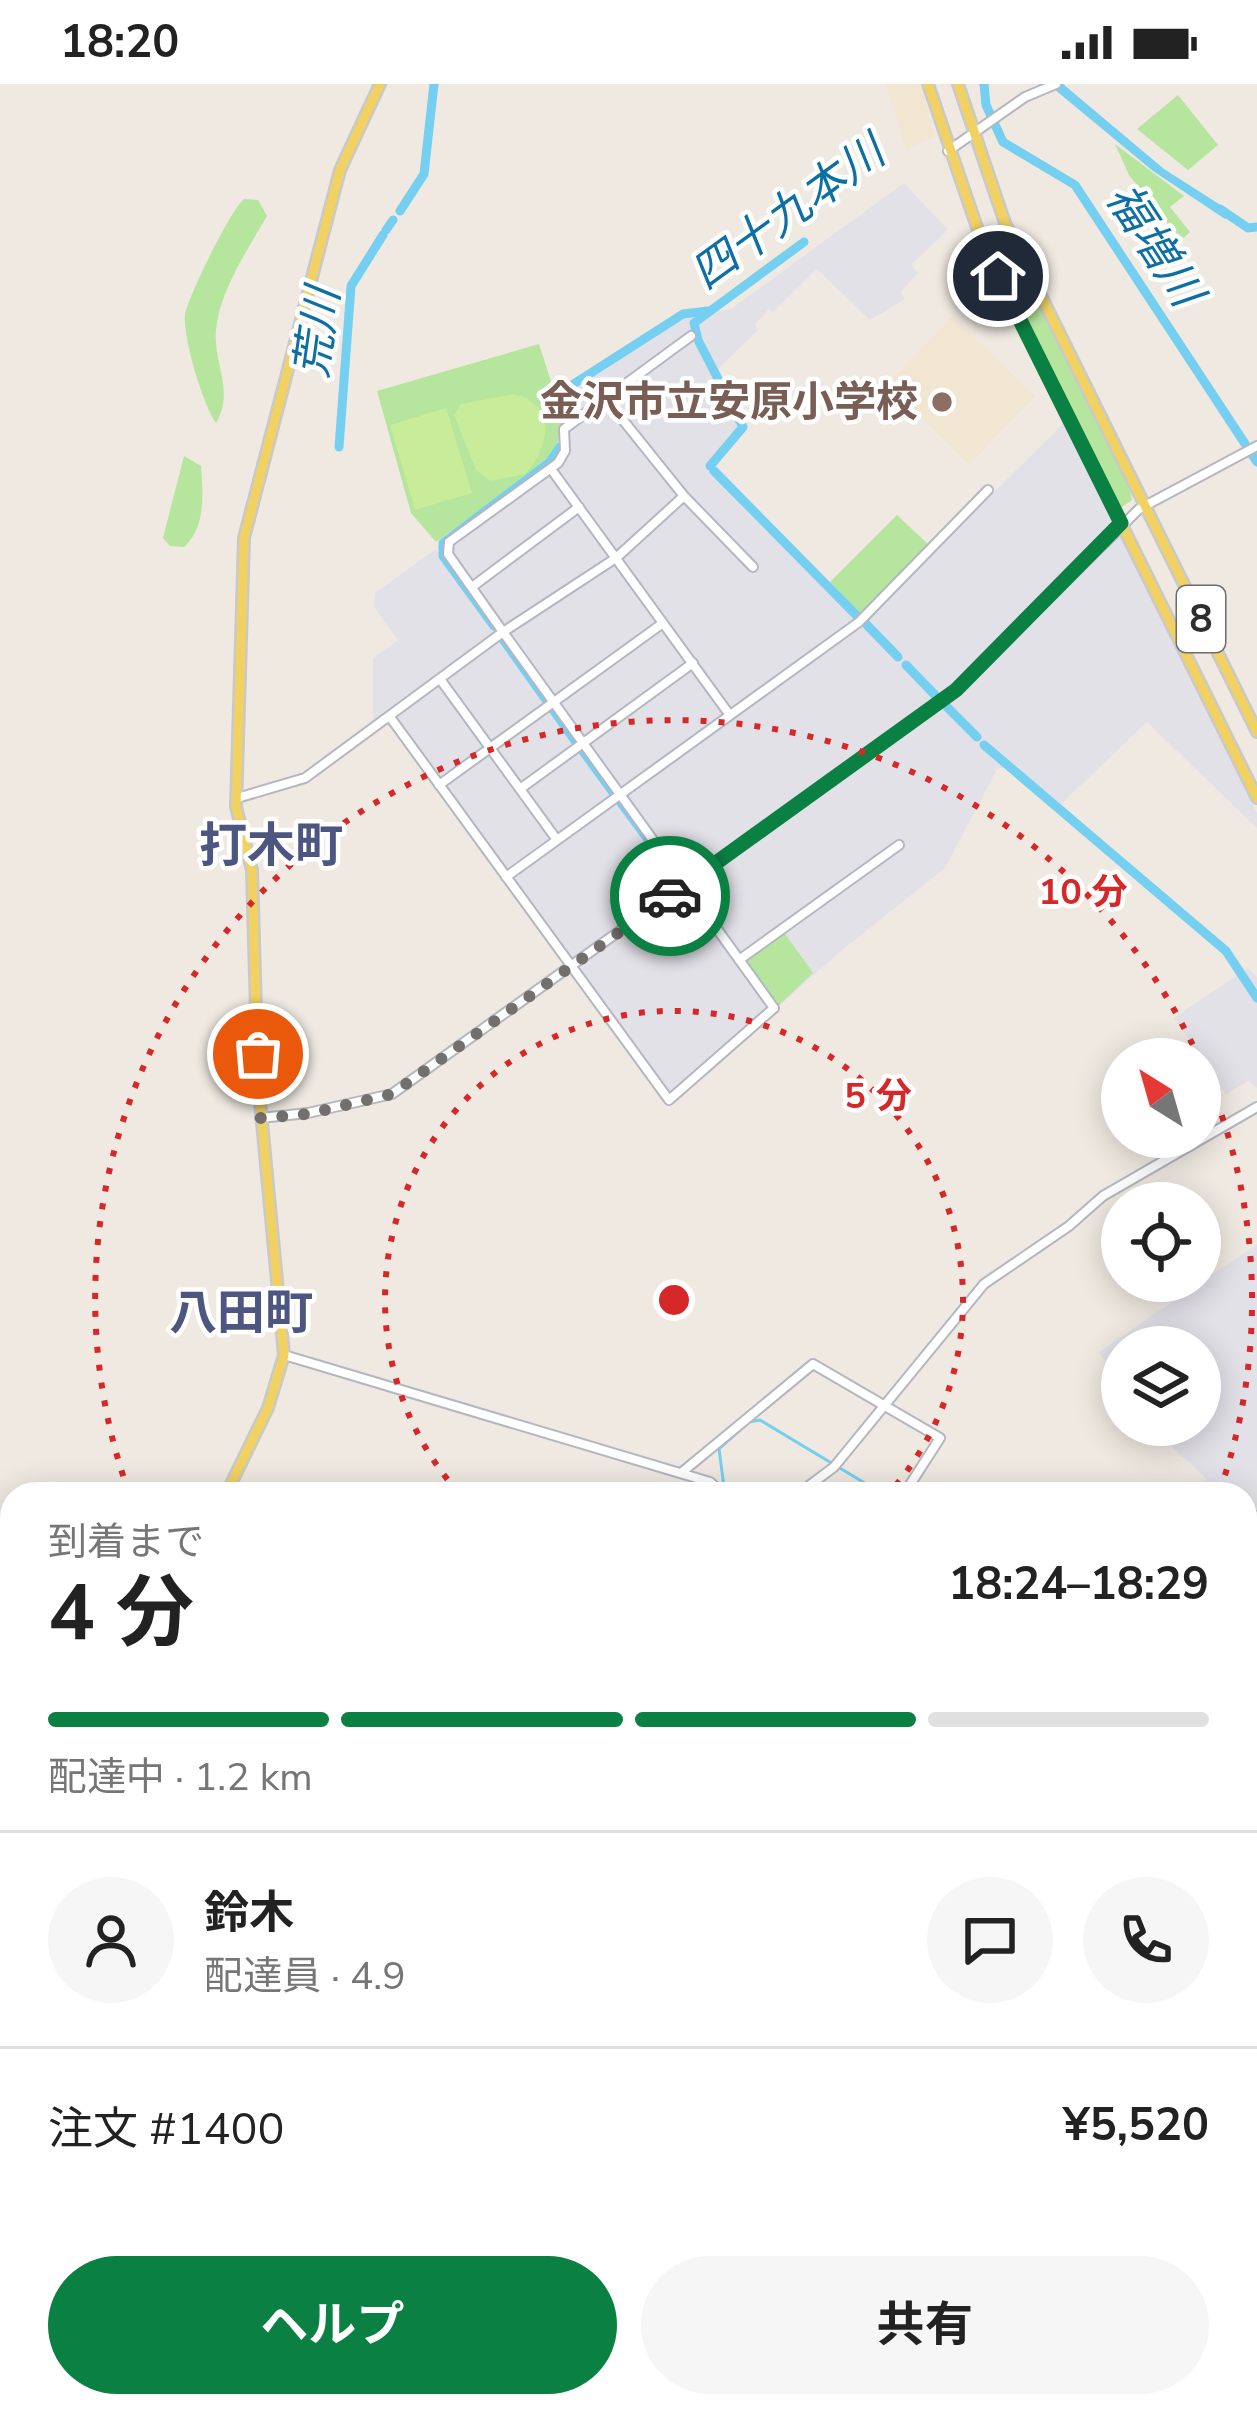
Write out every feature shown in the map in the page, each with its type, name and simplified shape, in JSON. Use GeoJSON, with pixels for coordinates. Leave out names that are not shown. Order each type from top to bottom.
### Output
{"type":"FeatureCollection","features":[{"type":"Feature","properties":{"kind":"main road"},"geometry":{"type":"LineString","coordinates":[[232,1482],[268,1408],[284,1355],[260,1118],[252,870],[237,798],[244,538],[340,170],[380,84]]}},
{"type":"Feature","properties":{"kind":"main road","name":"8"},"geometry":{"type":"LineString","coordinates":[[928,84],[946,148],[982,242],[1257,798]]}},
{"type":"Feature","properties":{"kind":"main road","name":"8"},"geometry":{"type":"LineString","coordinates":[[958,84],[1005,223],[1257,732]]}},
{"type":"Feature","properties":{"kind":"street"},"geometry":{"type":"LineString","coordinates":[[946,148],[1052,86]]}},
{"type":"Feature","properties":{"kind":"street"},"geometry":{"type":"LineString","coordinates":[[390,717],[669,1100],[773,1008],[448,554],[449,542],[551,469],[565,452],[564,429],[691,336]]}},
{"type":"Feature","properties":{"kind":"street"},"geometry":{"type":"LineString","coordinates":[[606,399],[684,496],[753,567]]}},
{"type":"Feature","properties":{"kind":"street"},"geometry":{"type":"LineString","coordinates":[[260,1118],[308,1114],[392,1094],[956,690],[1121,523],[1252,449]]}},
{"type":"Feature","properties":{"kind":"street"},"geometry":{"type":"LineString","coordinates":[[551,469],[729,714]]}},
{"type":"Feature","properties":{"kind":"street"},"geometry":{"type":"LineString","coordinates":[[506,877],[859,622],[988,490]]}},
{"type":"Feature","properties":{"kind":"street"},"geometry":{"type":"LineString","coordinates":[[237,798],[305,778],[503,632],[616,558],[684,496]]}},
{"type":"Feature","properties":{"kind":"street"},"geometry":{"type":"LineString","coordinates":[[472,586],[579,507]]}},
{"type":"Feature","properties":{"kind":"street"},"geometry":{"type":"LineString","coordinates":[[439,784],[664,622]]}},
{"type":"Feature","properties":{"kind":"street"},"geometry":{"type":"LineString","coordinates":[[520,788],[693,664]]}},
{"type":"Feature","properties":{"kind":"street"},"geometry":{"type":"LineString","coordinates":[[440,679],[557,840]]}},
{"type":"Feature","properties":{"kind":"street"},"geometry":{"type":"LineString","coordinates":[[739,960],[899,845]]}},
{"type":"Feature","properties":{"kind":"street"},"geometry":{"type":"LineString","coordinates":[[813,1482],[836,1464],[887,1406],[984,1283],[1029,1256],[1102,1196],[1257,1107]]}},
{"type":"Feature","properties":{"kind":"street"},"geometry":{"type":"LineString","coordinates":[[284,1355],[710,1482]]}},
{"type":"Feature","properties":{"kind":"street"},"geometry":{"type":"LineString","coordinates":[[680,1474],[813,1364],[940,1438],[912,1482]]}},
{"type":"Feature","properties":{"kind":"shaded area"},"geometry":{"type":"Polygon","coordinates":[[[886,84],[921,84],[935,137],[906,149],[886,84]]]}},
{"type":"Feature","properties":{"kind":"shaded area"},"geometry":{"type":"Polygon","coordinates":[[[904,183],[948,230],[911,265],[918,273],[901,292],[905,299],[870,320],[817,269],[773,312],[769,309],[755,324],[758,330],[717,370],[746,429],[715,464],[864,620],[1064,423],[1257,813],[1257,828],[1147,722],[1058,807],[1008,766],[997,769],[945,868],[836,955],[671,1103],[391,714],[373,727],[373,658],[398,640],[374,607],[375,593],[436,549],[466,592],[473,587],[451,554],[452,542],[557,466],[577,388],[683,316],[731,309],[904,183]]]}},
{"type":"Feature","properties":{"kind":"shaded area"},"geometry":{"type":"Polygon","coordinates":[[[953,316],[1035,396],[969,465],[888,383],[953,316]]]}},
{"type":"Feature","properties":{"kind":"shaded area"},"geometry":{"type":"Polygon","coordinates":[[[1248,968],[1257,977],[1257,1088],[1248,1081],[1226,1095],[1221,1088],[1221,1038],[1188,1038],[1174,1018],[1248,968]]]}},
{"type":"Feature","properties":{"kind":"shaded area"},"geometry":{"type":"Polygon","coordinates":[[[1257,1244],[1257,1482],[1203,1482],[1207,1479],[1171,1446],[1221,1446],[1221,1326],[1137,1326],[1172,1302],[1221,1302],[1221,1269],[1257,1244]]]}},
{"type":"Feature","properties":{"kind":"green space"},"geometry":{"type":"Polygon","coordinates":[[[1178,95],[1218,145],[1188,170],[1137,129],[1178,95]]]}},
{"type":"Feature","properties":{"kind":"green space"},"geometry":{"type":"Polygon","coordinates":[[[1115,144],[1184,196],[1170,207],[1190,232],[1181,240],[1129,175],[1115,144]]]}},
{"type":"Feature","properties":{"kind":"green space"},"geometry":{"type":"Polygon","coordinates":[[[244,199],[258,200],[267,216],[236,271],[218,316],[216,343],[224,399],[216,423],[195,371],[185,315],[210,255],[244,199]]]}},
{"type":"Feature","properties":{"kind":"green space"},"geometry":{"type":"Polygon","coordinates":[[[1007,235],[1129,487],[1132,500],[1121,508],[992,251],[995,240],[1007,235]]]}},
{"type":"Feature","properties":{"kind":"green space"},"geometry":{"type":"Polygon","coordinates":[[[539,344],[555,394],[570,383],[555,455],[436,542],[411,513],[377,391],[539,344]]]}},
{"type":"Feature","properties":{"kind":"green space"},"geometry":{"type":"Polygon","coordinates":[[[514,394],[538,407],[544,440],[525,474],[490,481],[476,470],[454,415],[461,404],[514,394]]]}},
{"type":"Feature","properties":{"kind":"green space"},"geometry":{"type":"Polygon","coordinates":[[[446,408],[472,493],[415,510],[390,425],[446,408]]]}},
{"type":"Feature","properties":{"kind":"green space"},"geometry":{"type":"Polygon","coordinates":[[[184,456],[201,466],[202,510],[184,547],[170,546],[163,538],[184,456]]]}},
{"type":"Feature","properties":{"kind":"green space"},"geometry":{"type":"Polygon","coordinates":[[[897,515],[929,545],[861,615],[830,582],[897,515]]]}},
{"type":"Feature","properties":{"kind":"green space"},"geometry":{"type":"Polygon","coordinates":[[[783,931],[813,973],[777,1007],[742,960],[783,931]]]}},
{"type":"Feature","properties":{"kind":"water"},"geometry":{"type":"Polygon","coordinates":[[[1048,84],[1063,84],[1164,169],[1233,213],[1225,219],[1153,171],[1048,84]]]}},
{"type":"Feature","properties":{"kind":"waterway","name":"荒川"},"geometry":{"type":"LineString","coordinates":[[400,211],[424,174],[434,84]]}},
{"type":"Feature","properties":{"kind":"waterway","name":"福増川"},"geometry":{"type":"LineString","coordinates":[[984,84],[986,105],[1003,142],[1075,185],[1257,462]]}},
{"type":"Feature","properties":{"kind":"waterway"},"geometry":{"type":"LineString","coordinates":[[1220,209],[1248,228],[1257,227]]}},
{"type":"Feature","properties":{"kind":"waterway","name":"荒川"},"geometry":{"type":"LineString","coordinates":[[386,230],[393,220]]}},
{"type":"Feature","properties":{"kind":"waterway","name":"荒川"},"geometry":{"type":"LineString","coordinates":[[339,447],[351,286],[383,235]]}},
{"type":"Feature","properties":{"kind":"waterway","name":"四十九本川"},"geometry":{"type":"LineString","coordinates":[[710,466],[743,427],[698,340],[694,323],[804,242]]}},
{"type":"Feature","properties":{"kind":"waterway"},"geometry":{"type":"LineString","coordinates":[[565,420],[572,385],[683,314],[708,311]]}},
{"type":"Feature","properties":{"kind":"waterway"},"geometry":{"type":"LineString","coordinates":[[494,626],[443,556],[443,543],[550,462],[560,447]]}},
{"type":"Feature","properties":{"kind":"waterway","name":"四十九本川"},"geometry":{"type":"LineString","coordinates":[[714,471],[858,617]]}},
{"type":"Feature","properties":{"kind":"waterway","name":"四十九本川"},"geometry":{"type":"LineString","coordinates":[[865,623],[898,657]]}},
{"type":"Feature","properties":{"kind":"waterway"},"geometry":{"type":"LineString","coordinates":[[502,638],[546,700]]}},
{"type":"Feature","properties":{"kind":"waterway","name":"四十九本川"},"geometry":{"type":"LineString","coordinates":[[906,665],[935,695]]}},
{"type":"Feature","properties":{"kind":"waterway"},"geometry":{"type":"LineString","coordinates":[[551,707],[578,745]]}},
{"type":"Feature","properties":{"kind":"waterway","name":"四十九本川"},"geometry":{"type":"LineString","coordinates":[[947,707],[977,737]]}},
{"type":"Feature","properties":{"kind":"waterway","name":"四十九本川"},"geometry":{"type":"LineString","coordinates":[[984,745],[1226,951],[1257,998]]}},
{"type":"Feature","properties":{"kind":"waterway"},"geometry":{"type":"LineString","coordinates":[[582,750],[615,795]]}},
{"type":"Feature","properties":{"kind":"waterway"},"geometry":{"type":"LineString","coordinates":[[619,800],[678,880]]}},
{"type":"Feature","properties":{"kind":"waterway"},"geometry":{"type":"LineString","coordinates":[[723,1482],[719,1449],[749,1422],[760,1420],[863,1482]]}},
{"type":"Feature","properties":{"kind":"way so far"},"geometry":{"type":"LineString","coordinates":[[258,1054],[260,1118],[308,1114],[385,1097],[670,896]]}},
{"type":"Feature","properties":{"kind":"place","name":"金沢市立安原小学校"},"geometry":{"type":"Point","coordinates":[942,402]}},
{"type":"Feature","properties":{"kind":"district","name":"打木町"},"geometry":{"type":"Point","coordinates":[271,846]}},
{"type":"Feature","properties":{"kind":"district","name":"八田町"},"geometry":{"type":"Point","coordinates":[241,1313]}},
{"type":"Feature","properties":{"kind":"route"},"geometry":{"type":"LineString","coordinates":[[670,896],[956,690],[1121,523],[998,276]]}}]}
